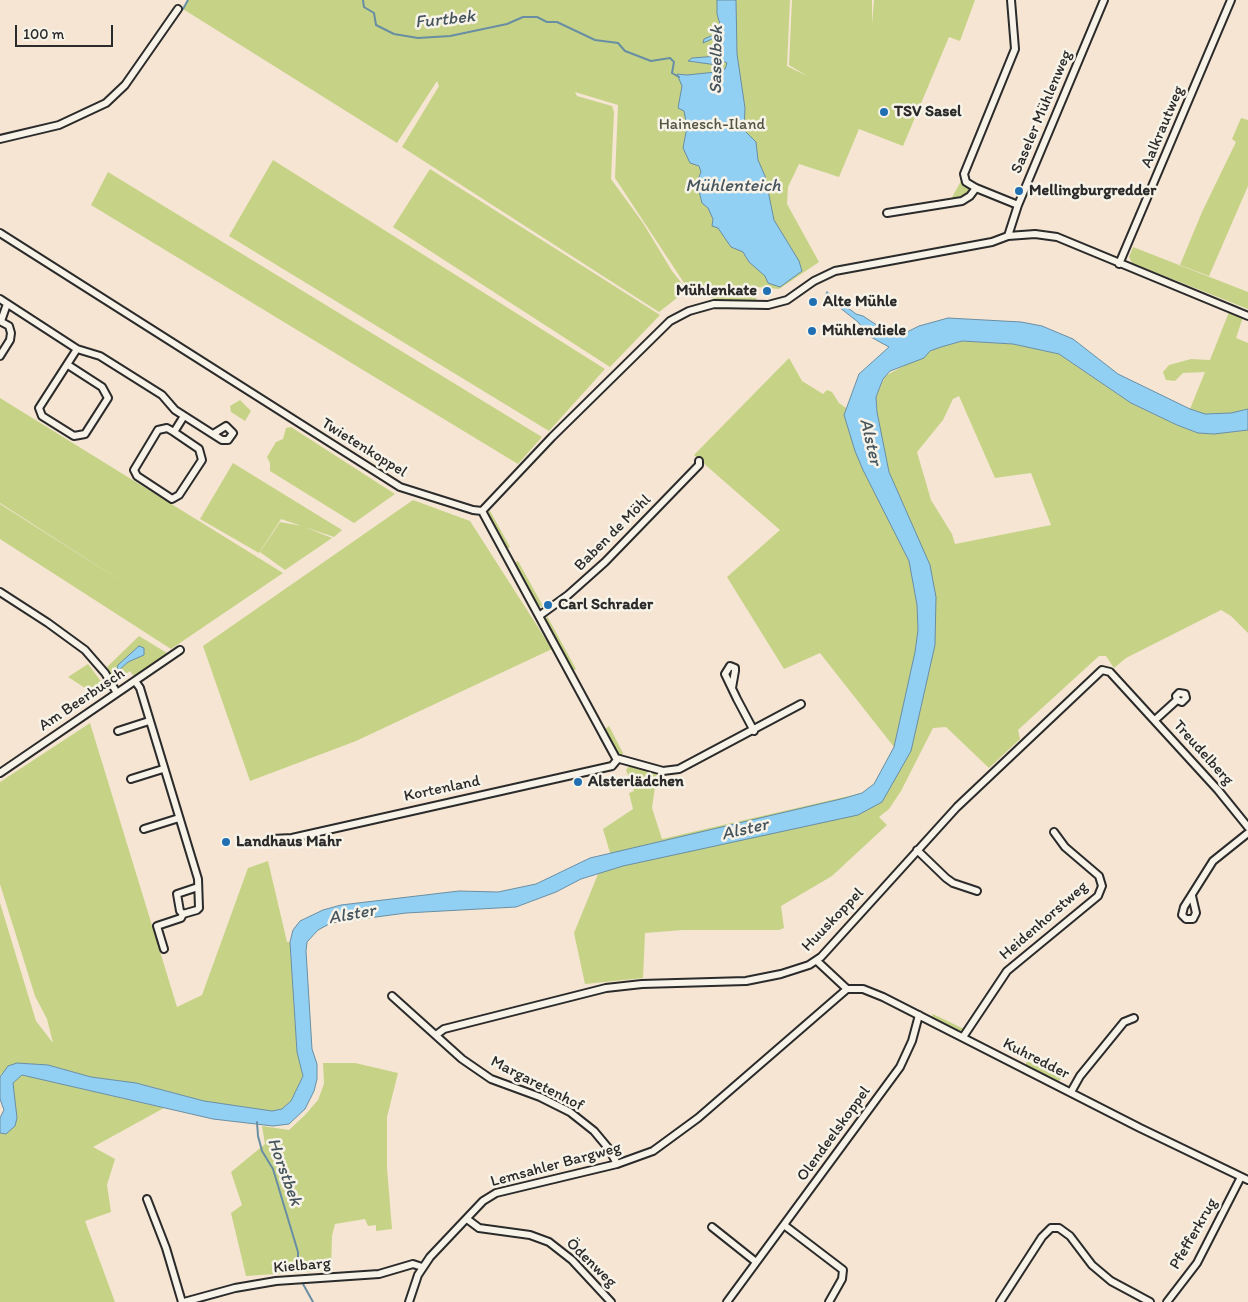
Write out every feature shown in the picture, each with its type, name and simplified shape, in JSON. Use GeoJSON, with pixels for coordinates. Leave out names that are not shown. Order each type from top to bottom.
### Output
{"type":"FeatureCollection","features":[{"type":"Feature","properties":{"kind":"street"},"geometry":{"type":"LineString","coordinates":[[1011,0],[1015,48],[964,174],[966,182],[976,188],[1018,205]]}},
{"type":"Feature","properties":{"kind":"street","name":"Saseler Mühlenweg"},"geometry":{"type":"LineString","coordinates":[[1008,236],[1018,205],[1104,0]]}},
{"type":"Feature","properties":{"kind":"street","name":"Aalkrautweg"},"geometry":{"type":"LineString","coordinates":[[1120,264],[1231,0]]}},
{"type":"Feature","properties":{"kind":"street"},"geometry":{"type":"LineString","coordinates":[[0,139],[60,125],[106,103],[125,85],[178,9]]}},
{"type":"Feature","properties":{"kind":"street"},"geometry":{"type":"LineString","coordinates":[[887,213],[962,201],[970,196],[976,188]]}},
{"type":"Feature","properties":{"kind":"street","name":"Twietenkoppel"},"geometry":{"type":"LineString","coordinates":[[0,233],[400,487],[473,510],[482,511]]}},
{"type":"Feature","properties":{"kind":"street"},"geometry":{"type":"LineString","coordinates":[[801,704],[754,731],[672,771],[617,760],[482,511],[552,437],[644,346],[679,315],[714,304],[768,305],[789,299],[814,281],[835,271],[992,242],[1008,236],[1035,234],[1056,237],[1248,316]]}},
{"type":"Feature","properties":{"kind":"street"},"geometry":{"type":"LineString","coordinates":[[0,300],[77,349],[100,356],[162,395],[175,410],[213,434]]}},
{"type":"Feature","properties":{"kind":"street"},"geometry":{"type":"LineString","coordinates":[[0,356],[10,340],[11,333],[8,326],[0,321],[6,304]]}},
{"type":"Feature","properties":{"kind":"street"},"geometry":{"type":"LineString","coordinates":[[68,365],[102,387],[108,398],[85,434],[74,436],[42,416],[39,408],[62,369],[68,365],[77,349]]}},
{"type":"Feature","properties":{"kind":"street"},"geometry":{"type":"LineString","coordinates":[[174,432],[184,416]]}},
{"type":"Feature","properties":{"kind":"street"},"geometry":{"type":"LineString","coordinates":[[167,428],[174,432],[199,449],[202,460],[179,495],[172,498],[137,476],[134,470],[158,430],[167,428]]}},
{"type":"Feature","properties":{"kind":"street","name":"Baben de Möhl"},"geometry":{"type":"LineString","coordinates":[[539,616],[568,595],[605,562],[699,465],[699,461]]}},
{"type":"Feature","properties":{"kind":"street"},"geometry":{"type":"LineString","coordinates":[[0,592],[85,650],[105,672],[118,693]]}},
{"type":"Feature","properties":{"kind":"street","name":"Am Beerbusch"},"geometry":{"type":"LineString","coordinates":[[0,772],[180,650]]}},
{"type":"Feature","properties":{"kind":"street","name":"Treudelberg"},"geometry":{"type":"LineString","coordinates":[[1106,670],[1155,720],[1218,790],[1248,827]]}},
{"type":"Feature","properties":{"kind":"street","name":"Huuskoppel"},"geometry":{"type":"LineString","coordinates":[[436,1035],[444,1029],[606,988],[642,984],[746,981],[798,970],[816,961],[917,850],[996,770],[1099,672],[1106,670]]}},
{"type":"Feature","properties":{"kind":"street"},"geometry":{"type":"LineString","coordinates":[[135,681],[140,688],[163,769],[198,879],[199,908],[183,914],[181,918],[157,926],[164,949]]}},
{"type":"Feature","properties":{"kind":"street"},"geometry":{"type":"LineString","coordinates":[[732,688],[754,731]]}},
{"type":"Feature","properties":{"kind":"street","name":"Treudelberg"},"geometry":{"type":"LineString","coordinates":[[1155,720],[1177,700]]}},
{"type":"Feature","properties":{"kind":"street"},"geometry":{"type":"LineString","coordinates":[[118,730],[149,721]]}},
{"type":"Feature","properties":{"kind":"street","name":"Kortenland"},"geometry":{"type":"LineString","coordinates":[[272,839],[292,838],[612,766],[617,760]]}},
{"type":"Feature","properties":{"kind":"street"},"geometry":{"type":"LineString","coordinates":[[131,779],[163,769]]}},
{"type":"Feature","properties":{"kind":"street"},"geometry":{"type":"LineString","coordinates":[[144,829],[179,818]]}},
{"type":"Feature","properties":{"kind":"street","name":"Heidenhorstweg"},"geometry":{"type":"LineString","coordinates":[[963,1037],[1007,972],[1098,896],[1102,886],[1099,876],[1065,848],[1054,832]]}},
{"type":"Feature","properties":{"kind":"street"},"geometry":{"type":"LineString","coordinates":[[1192,896],[1213,862],[1248,833]]}},
{"type":"Feature","properties":{"kind":"street"},"geometry":{"type":"LineString","coordinates":[[917,850],[953,883],[977,891]]}},
{"type":"Feature","properties":{"kind":"street"},"geometry":{"type":"LineString","coordinates":[[183,914],[180,911],[177,894],[198,887]]}},
{"type":"Feature","properties":{"kind":"street","name":"Kuhredder"},"geometry":{"type":"LineString","coordinates":[[816,961],[847,988],[863,989],[1248,1180]]}},
{"type":"Feature","properties":{"kind":"street","name":"Lemsahler Bargweg"},"geometry":{"type":"LineString","coordinates":[[422,1267],[483,1201],[496,1192],[617,1164],[668,1142],[847,988]]}},
{"type":"Feature","properties":{"kind":"street","name":"Margaretenhof"},"geometry":{"type":"LineString","coordinates":[[392,996],[462,1059],[491,1079],[570,1112],[594,1131],[609,1149],[617,1164]]}},
{"type":"Feature","properties":{"kind":"street","name":"Olendeelskoppel"},"geometry":{"type":"LineString","coordinates":[[727,1302],[900,1067],[910,1049],[919,1016]]}},
{"type":"Feature","properties":{"kind":"street"},"geometry":{"type":"LineString","coordinates":[[1071,1092],[1080,1076],[1124,1022],[1134,1018]]}},
{"type":"Feature","properties":{"kind":"street","name":"Pfefferkrug"},"geometry":{"type":"LineString","coordinates":[[1167,1302],[1197,1262],[1240,1177]]}},
{"type":"Feature","properties":{"kind":"street"},"geometry":{"type":"LineString","coordinates":[[147,1199],[166,1248],[183,1302]]}},
{"type":"Feature","properties":{"kind":"street","name":"Ödenweg"},"geometry":{"type":"LineString","coordinates":[[467,1219],[480,1228],[530,1235],[549,1242],[572,1260],[611,1302]]}},
{"type":"Feature","properties":{"kind":"street"},"geometry":{"type":"LineString","coordinates":[[784,1225],[843,1270],[842,1279],[830,1302]]}},
{"type":"Feature","properties":{"kind":"street"},"geometry":{"type":"LineString","coordinates":[[712,1227],[756,1262]]}},
{"type":"Feature","properties":{"kind":"street"},"geometry":{"type":"LineString","coordinates":[[1000,1302],[1042,1237],[1051,1228],[1059,1228],[1070,1236],[1092,1265],[1111,1281],[1150,1302]]}},
{"type":"Feature","properties":{"kind":"street","name":"Kielbarg"},"geometry":{"type":"LineString","coordinates":[[183,1302],[235,1288],[276,1281],[379,1274],[413,1264],[422,1267]]}},
{"type":"Feature","properties":{"kind":"street"},"geometry":{"type":"LineString","coordinates":[[409,1302],[422,1267]]}},
{"type":"Feature","properties":{"kind":"green space","name":"Hainesch-Iland"},"geometry":{"type":"Polygon","coordinates":[[[188,0],[790,0],[787,66],[807,76],[789,65],[792,0],[872,0],[872,24],[874,0],[975,0],[960,41],[949,37],[903,146],[859,129],[839,177],[799,164],[788,187],[787,204],[819,262],[779,289],[757,287],[756,302],[716,299],[690,292],[615,178],[618,105],[575,92],[577,96],[612,106],[614,112],[611,179],[643,223],[672,271],[687,290],[659,312],[402,147],[439,86],[437,81],[397,143],[183,9],[188,0]]]}},
{"type":"Feature","properties":{"kind":"green space"},"geometry":{"type":"Polygon","coordinates":[[[1241,118],[1248,120],[1248,186],[1209,276],[1180,265],[1202,212],[1236,142],[1232,139],[1241,118]]]}},
{"type":"Feature","properties":{"kind":"green space"},"geometry":{"type":"Polygon","coordinates":[[[273,160],[605,369],[549,431],[229,236],[273,160]]]}},
{"type":"Feature","properties":{"kind":"green space"},"geometry":{"type":"Polygon","coordinates":[[[430,169],[660,315],[610,367],[393,227],[430,169]]]}},
{"type":"Feature","properties":{"kind":"green space"},"geometry":{"type":"Polygon","coordinates":[[[108,172],[542,437],[518,464],[91,205],[108,172]]]}},
{"type":"Feature","properties":{"kind":"green space"},"geometry":{"type":"Polygon","coordinates":[[[961,181],[968,187],[969,194],[962,199],[950,201],[961,181]]]}},
{"type":"Feature","properties":{"kind":"green space"},"geometry":{"type":"Polygon","coordinates":[[[1133,247],[1248,292],[1248,309],[1132,263],[1129,257],[1133,247]]]}},
{"type":"Feature","properties":{"kind":"green space"},"geometry":{"type":"Polygon","coordinates":[[[1229,312],[1243,317],[1236,338],[1248,343],[1248,409],[1231,413],[1205,414],[1190,409],[1205,372],[1183,373],[1175,381],[1166,380],[1163,372],[1169,365],[1191,359],[1210,360],[1229,312]]]}},
{"type":"Feature","properties":{"kind":"green space"},"geometry":{"type":"Polygon","coordinates":[[[962,341],[1013,344],[1059,354],[1131,403],[1177,425],[1198,433],[1214,434],[1248,430],[1248,633],[1231,616],[1221,610],[1126,658],[1114,668],[1106,656],[1099,656],[1018,730],[1020,739],[989,768],[946,727],[933,728],[901,791],[889,809],[879,817],[887,825],[832,876],[781,906],[784,928],[779,930],[683,930],[645,933],[643,978],[585,984],[574,933],[598,874],[610,853],[603,829],[633,809],[629,793],[634,791],[626,770],[630,765],[657,772],[652,808],[662,839],[862,793],[874,784],[894,747],[820,653],[784,669],[727,577],[780,530],[694,455],[789,358],[802,381],[823,394],[827,390],[832,392],[839,403],[846,408],[877,412],[876,397],[885,376],[941,346],[962,341]],[[959,396],[953,399],[943,420],[917,452],[931,500],[952,534],[955,544],[1051,525],[1031,473],[995,478],[959,396]]]}},
{"type":"Feature","properties":{"kind":"green space"},"geometry":{"type":"Polygon","coordinates":[[[0,398],[283,573],[171,649],[0,539],[0,504],[126,584],[0,503],[0,398]]]}},
{"type":"Feature","properties":{"kind":"green space"},"geometry":{"type":"Polygon","coordinates":[[[240,400],[251,411],[245,421],[231,412],[230,406],[240,400]]]}},
{"type":"Feature","properties":{"kind":"green space"},"geometry":{"type":"Polygon","coordinates":[[[291,427],[395,494],[354,523],[270,471],[270,463],[267,457],[276,442],[283,439],[286,428],[291,427]]]}},
{"type":"Feature","properties":{"kind":"green space"},"geometry":{"type":"Polygon","coordinates":[[[233,463],[342,530],[334,537],[281,519],[259,553],[200,519],[233,463]]]}},
{"type":"Feature","properties":{"kind":"green space"},"geometry":{"type":"Polygon","coordinates":[[[413,500],[470,521],[552,649],[356,741],[250,781],[203,646],[413,500]]]}},
{"type":"Feature","properties":{"kind":"green space"},"geometry":{"type":"Polygon","coordinates":[[[489,509],[510,547],[506,549],[489,516],[489,509]]]}},
{"type":"Feature","properties":{"kind":"green space"},"geometry":{"type":"Polygon","coordinates":[[[280,522],[302,526],[332,538],[285,570],[260,552],[280,522]]]}},
{"type":"Feature","properties":{"kind":"green space"},"geometry":{"type":"Polygon","coordinates":[[[518,561],[544,608],[535,604],[514,563],[518,561]]]}},
{"type":"Feature","properties":{"kind":"green space"},"geometry":{"type":"Polygon","coordinates":[[[547,616],[576,669],[573,671],[545,622],[547,616]]]}},
{"type":"Feature","properties":{"kind":"green space"},"geometry":{"type":"Polygon","coordinates":[[[139,636],[167,653],[135,678],[130,671],[115,681],[107,667],[139,636]]]}},
{"type":"Feature","properties":{"kind":"green space"},"geometry":{"type":"Polygon","coordinates":[[[88,664],[106,688],[96,695],[68,677],[88,664]]]}},
{"type":"Feature","properties":{"kind":"green space"},"geometry":{"type":"Polygon","coordinates":[[[90,723],[177,1007],[202,995],[248,868],[268,861],[287,942],[290,942],[297,1052],[303,1076],[291,1101],[282,1109],[272,1111],[204,1101],[136,1083],[91,1077],[48,1065],[2,1073],[0,1077],[0,903],[36,1021],[53,1043],[47,1019],[35,996],[0,884],[0,782],[90,723]]]}},
{"type":"Feature","properties":{"kind":"green space"},"geometry":{"type":"Polygon","coordinates":[[[609,726],[623,753],[622,756],[617,754],[604,730],[609,726]]]}},
{"type":"Feature","properties":{"kind":"green space"},"geometry":{"type":"Polygon","coordinates":[[[933,1014],[964,1029],[957,1032],[931,1018],[933,1014]]]}},
{"type":"Feature","properties":{"kind":"green space"},"geometry":{"type":"Polygon","coordinates":[[[1027,1061],[1061,1078],[1058,1083],[1025,1066],[1027,1061]]]}},
{"type":"Feature","properties":{"kind":"green space"},"geometry":{"type":"Polygon","coordinates":[[[323,1063],[355,1063],[398,1073],[387,1117],[387,1168],[392,1229],[376,1231],[376,1225],[368,1226],[365,1219],[335,1224],[332,1236],[331,1270],[246,1276],[231,1213],[242,1205],[231,1172],[265,1144],[262,1126],[289,1130],[318,1100],[324,1084],[323,1063]]]}},
{"type":"Feature","properties":{"kind":"green space"},"geometry":{"type":"Polygon","coordinates":[[[22,1075],[164,1108],[93,1147],[115,1159],[107,1185],[111,1212],[85,1221],[115,1302],[0,1302],[0,1133],[6,1134],[13,1082],[22,1075]]]}},
{"type":"Feature","properties":{"kind":"water","name":"Mühlenteich"},"geometry":{"type":"Polygon","coordinates":[[[717,0],[736,0],[737,54],[745,108],[744,130],[756,142],[758,160],[765,176],[774,220],[799,261],[802,271],[780,287],[768,283],[765,276],[749,262],[743,252],[731,247],[718,228],[712,226],[713,219],[708,208],[702,203],[697,182],[701,172],[699,166],[690,163],[683,148],[687,127],[684,111],[678,108],[682,86],[677,74],[687,75],[716,72],[725,69],[727,63],[723,61],[717,65],[688,61],[692,58],[718,56],[719,43],[712,39],[703,43],[704,39],[711,36],[720,38],[722,31],[717,14],[717,0]]]}},
{"type":"Feature","properties":{"kind":"water","name":"Alster"},"geometry":{"type":"Polygon","coordinates":[[[827,292],[856,314],[863,316],[892,335],[901,335],[919,326],[948,318],[1021,322],[1042,326],[1073,339],[1118,374],[1190,409],[1205,414],[1231,413],[1248,409],[1248,430],[1214,434],[1198,433],[1131,403],[1059,354],[1013,344],[962,341],[930,351],[924,358],[890,371],[883,379],[876,397],[877,412],[889,472],[930,565],[936,597],[935,645],[911,751],[882,802],[858,815],[623,866],[581,879],[556,892],[516,907],[406,913],[331,923],[318,930],[307,942],[306,951],[312,1049],[317,1064],[317,1079],[314,1091],[305,1109],[289,1124],[273,1126],[213,1119],[22,1075],[13,1083],[17,1118],[15,1126],[6,1134],[0,1133],[0,1118],[4,1110],[0,1099],[0,1077],[8,1066],[17,1063],[48,1065],[91,1077],[136,1083],[204,1101],[272,1111],[282,1109],[291,1101],[303,1076],[297,1052],[290,942],[293,930],[300,921],[323,910],[341,905],[459,891],[498,892],[536,884],[590,858],[845,798],[862,793],[874,784],[894,747],[915,652],[918,630],[917,605],[909,561],[863,470],[844,415],[859,374],[889,347],[869,336],[858,322],[825,296],[827,292]]]}},
{"type":"Feature","properties":{"kind":"water"},"geometry":{"type":"Polygon","coordinates":[[[139,646],[144,648],[144,655],[128,662],[119,670],[117,669],[118,665],[139,646]]]}},
{"type":"Feature","properties":{"kind":"waterway"},"geometry":{"type":"LineString","coordinates":[[183,9],[188,0]]}},
{"type":"Feature","properties":{"kind":"waterway","name":"Furtbek"},"geometry":{"type":"LineString","coordinates":[[363,0],[364,7],[374,13],[376,25],[394,34],[418,38],[450,36],[507,24],[523,17],[537,17],[547,22],[557,22],[595,40],[618,43],[625,51],[651,61],[670,58],[674,62],[672,73],[679,77]]}},
{"type":"Feature","properties":{"kind":"waterway"},"geometry":{"type":"LineString","coordinates":[[586,710],[596,728]]}},
{"type":"Feature","properties":{"kind":"waterway"},"geometry":{"type":"LineString","coordinates":[[600,737],[610,755]]}},
{"type":"Feature","properties":{"kind":"waterway","name":"Horstbek"},"geometry":{"type":"LineString","coordinates":[[257,1122],[262,1151],[273,1169],[298,1252],[298,1264]]}},
{"type":"Feature","properties":{"kind":"waterway","name":"Horstbek"},"geometry":{"type":"LineString","coordinates":[[303,1284],[313,1302]]}},
{"type":"Feature","properties":{"kind":"place","name":"TSV Sasel"},"geometry":{"type":"Point","coordinates":[884,112]}},
{"type":"Feature","properties":{"kind":"place","name":"Mellingburgredder"},"geometry":{"type":"Point","coordinates":[1019,191]}},
{"type":"Feature","properties":{"kind":"place","name":"Mühlenkate"},"geometry":{"type":"Point","coordinates":[767,291]}},
{"type":"Feature","properties":{"kind":"place","name":"Alte Mühle"},"geometry":{"type":"Point","coordinates":[813,302]}},
{"type":"Feature","properties":{"kind":"place","name":"Mühlendiele"},"geometry":{"type":"Point","coordinates":[812,331]}},
{"type":"Feature","properties":{"kind":"place","name":"Carl Schrader"},"geometry":{"type":"Point","coordinates":[548,605]}},
{"type":"Feature","properties":{"kind":"place","name":"Alsterlädchen"},"geometry":{"type":"Point","coordinates":[578,782]}},
{"type":"Feature","properties":{"kind":"place","name":"Landhaus Mahr"},"geometry":{"type":"Point","coordinates":[226,842]}},
{"type":"Feature","properties":{"kind":"water label","name":"Saselbek"},"geometry":{"type":"Point","coordinates":[717,60]}}]}
